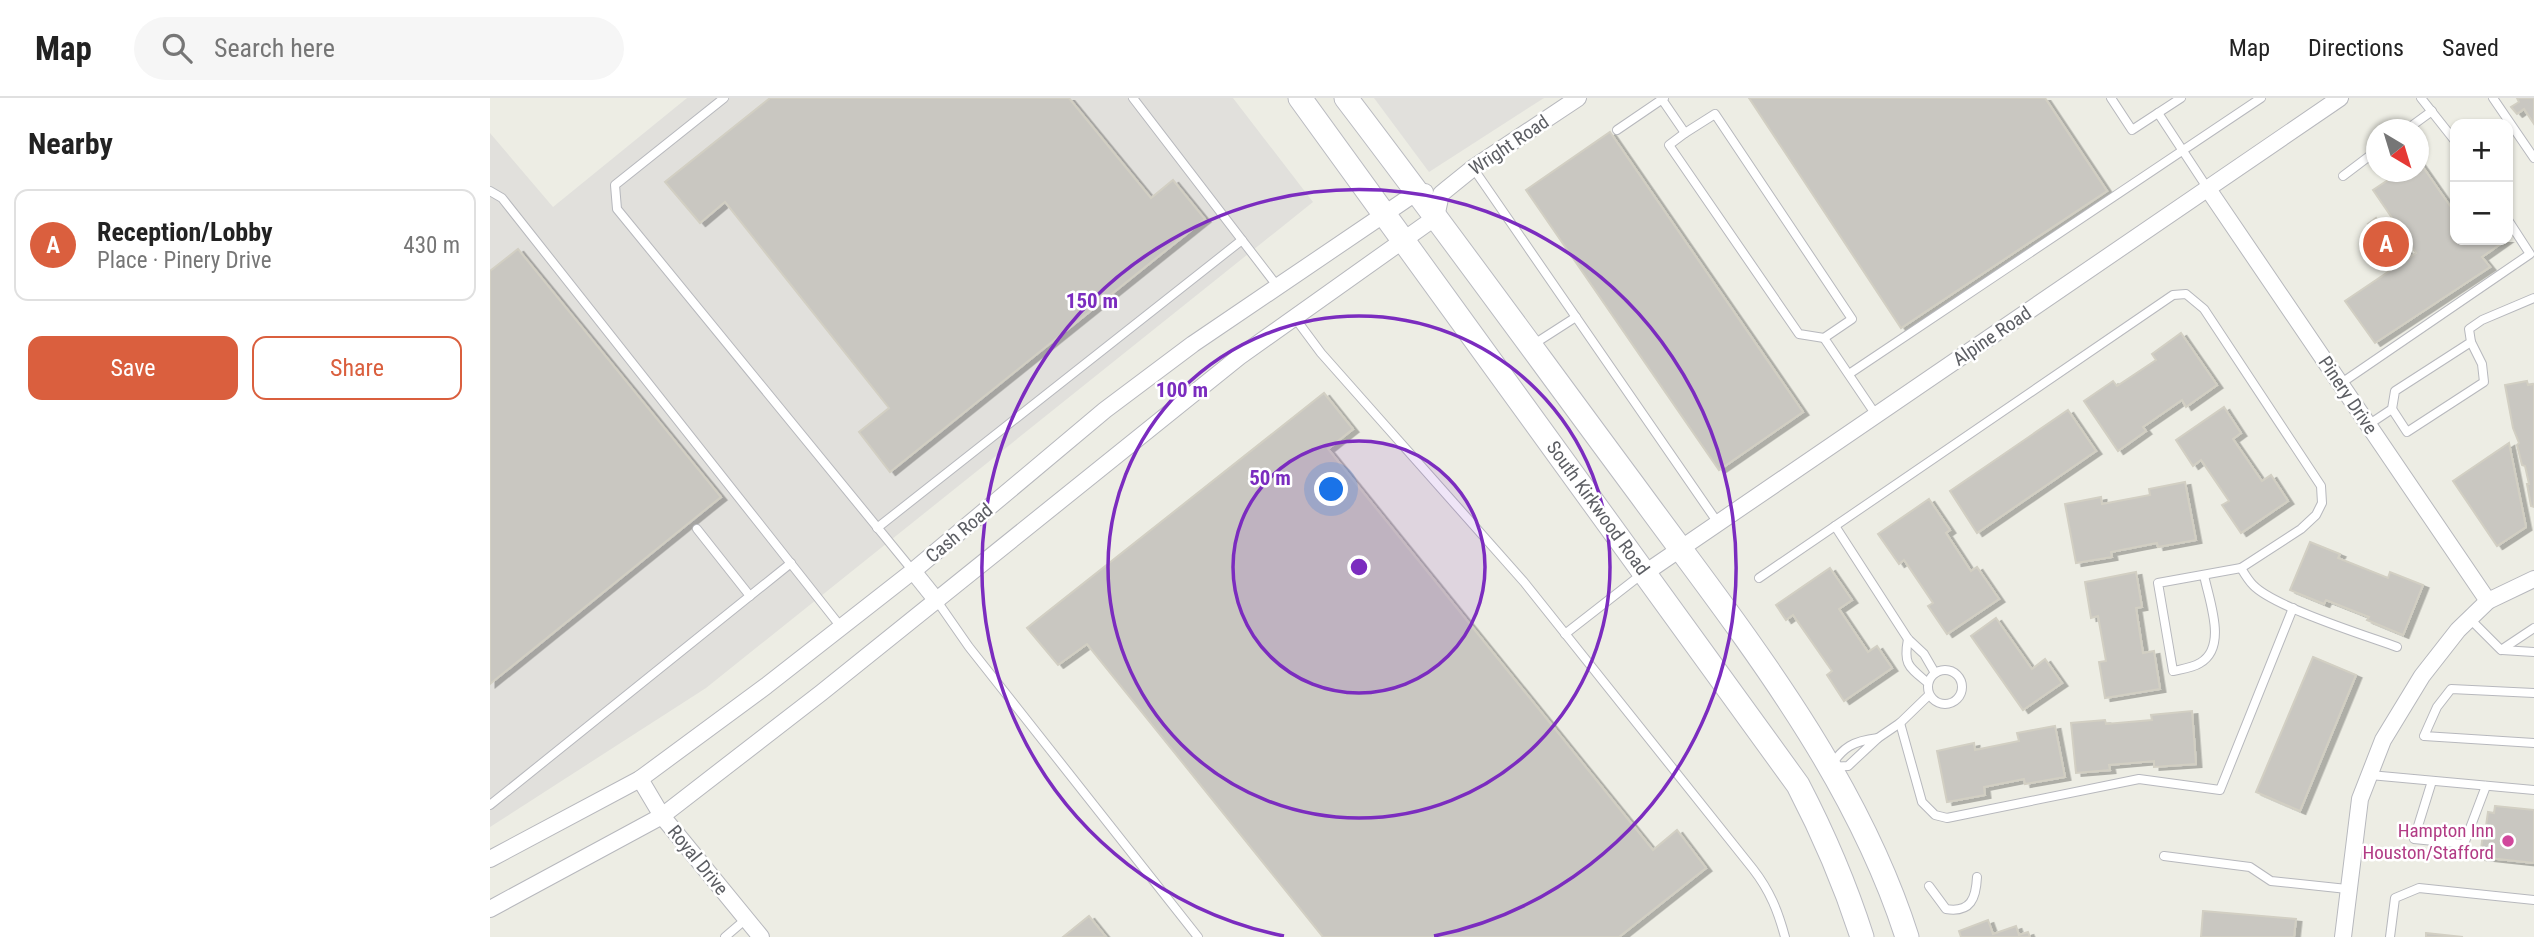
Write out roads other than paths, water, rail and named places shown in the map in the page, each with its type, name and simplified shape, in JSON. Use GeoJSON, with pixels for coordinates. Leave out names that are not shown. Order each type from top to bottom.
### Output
{"type":"FeatureCollection","features":[{"type":"Feature","properties":{"kind":"main road","name":"South Kirkwood Road"},"geometry":{"type":"LineString","coordinates":[[1300,98],[1798,785],[1821,829],[1847,890],[1862,937]]}},
{"type":"Feature","properties":{"kind":"main road"},"geometry":{"type":"LineString","coordinates":[[1346,98],[1680,549],[1795,710],[1830,767],[1875,852],[1893,895],[1906,937]]}},
{"type":"Feature","properties":{"kind":"main road"},"geometry":{"type":"LineString","coordinates":[[1798,785],[1830,767]]}},
{"type":"Feature","properties":{"kind":"street","name":"Wright Road"},"geometry":{"type":"LineString","coordinates":[[1441,194],[1473,168],[1578,98]]}},
{"type":"Feature","properties":{"kind":"street","name":"Alpine Road"},"geometry":{"type":"LineString","coordinates":[[1645,573],[2340,98]]}},
{"type":"Feature","properties":{"kind":"street","name":"Pinery Drive"},"geometry":{"type":"LineString","coordinates":[[2208,189],[2488,601]]}},
{"type":"Feature","properties":{"kind":"street","name":"Cash Road"},"geometry":{"type":"LineString","coordinates":[[490,859],[640,779],[766,686],[913,571],[1105,410],[1193,344],[1418,192]]}},
{"type":"Feature","properties":{"kind":"street"},"geometry":{"type":"LineString","coordinates":[[1404,241],[1436,217],[1441,194],[1418,192]]}},
{"type":"Feature","properties":{"kind":"street","name":"Cash Road"},"geometry":{"type":"LineString","coordinates":[[490,909],[662,816],[937,601],[1239,357],[1404,241]]}},
{"type":"Feature","properties":{"kind":"street"},"geometry":{"type":"LineString","coordinates":[[913,571],[937,601]]}},
{"type":"Feature","properties":{"kind":"street"},"geometry":{"type":"LineString","coordinates":[[2343,937],[2360,799],[2383,740],[2422,676],[2470,618],[2488,601],[2534,579]]}},
{"type":"Feature","properties":{"kind":"street","name":"Royal Drive"},"geometry":{"type":"LineString","coordinates":[[640,779],[662,816],[761,937]]}},
{"type":"Feature","properties":{"kind":"lane"},"geometry":{"type":"LineString","coordinates":[[723,98],[615,185],[617,209],[913,571]]}},
{"type":"Feature","properties":{"kind":"lane"},"geometry":{"type":"LineString","coordinates":[[1133,98],[1278,287]]}},
{"type":"Feature","properties":{"kind":"lane"},"geometry":{"type":"LineString","coordinates":[[1617,130],[1663,98],[1685,133]]}},
{"type":"Feature","properties":{"kind":"lane"},"geometry":{"type":"LineString","coordinates":[[2111,98],[2132,130],[2181,98]]}},
{"type":"Feature","properties":{"kind":"lane"},"geometry":{"type":"LineString","coordinates":[[1849,374],[2261,98]]}},
{"type":"Feature","properties":{"kind":"lane"},"geometry":{"type":"LineString","coordinates":[[2421,98],[2450,134]]}},
{"type":"Feature","properties":{"kind":"lane"},"geometry":{"type":"LineString","coordinates":[[2493,98],[2534,159]]}},
{"type":"Feature","properties":{"kind":"lane"},"geometry":{"type":"LineString","coordinates":[[2421,119],[2432,111]]}},
{"type":"Feature","properties":{"kind":"lane"},"geometry":{"type":"LineString","coordinates":[[2158,113],[2208,189]]}},
{"type":"Feature","properties":{"kind":"lane"},"geometry":{"type":"LineString","coordinates":[[1715,114],[1852,318],[1824,338],[1799,334],[1669,145],[1715,114]]}},
{"type":"Feature","properties":{"kind":"lane"},"geometry":{"type":"LineString","coordinates":[[2343,176],[2366,159]]}},
{"type":"Feature","properties":{"kind":"lane"},"geometry":{"type":"LineString","coordinates":[[1473,168],[1717,523]]}},
{"type":"Feature","properties":{"kind":"lane"},"geometry":{"type":"LineString","coordinates":[[490,191],[502,198],[842,627]]}},
{"type":"Feature","properties":{"kind":"lane"},"geometry":{"type":"LineString","coordinates":[[2340,384],[2530,254],[2513,228]]}},
{"type":"Feature","properties":{"kind":"lane"},"geometry":{"type":"LineString","coordinates":[[877,528],[1242,240]]}},
{"type":"Feature","properties":{"kind":"lane"},"geometry":{"type":"LineString","coordinates":[[1759,578],[2174,295],[2186,294],[2204,309],[2321,486],[2322,503],[2316,515],[2301,529],[2241,568],[2158,583],[2173,671],[2196,666],[2214,651],[2216,637],[2204,575]]}},
{"type":"Feature","properties":{"kind":"lane"},"geometry":{"type":"LineString","coordinates":[[2471,342],[2395,391],[2392,409],[2407,432],[2484,382],[2482,364],[2471,342],[2469,329],[2482,320],[2534,298]]}},
{"type":"Feature","properties":{"kind":"lane"},"geometry":{"type":"LineString","coordinates":[[1295,317],[1321,353],[1524,582],[1769,890],[1785,937]]}},
{"type":"Feature","properties":{"kind":"lane"},"geometry":{"type":"LineString","coordinates":[[1531,346],[1576,317]]}},
{"type":"Feature","properties":{"kind":"lane"},"geometry":{"type":"LineString","coordinates":[[1824,338],[1876,415]]}},
{"type":"Feature","properties":{"kind":"lane"},"geometry":{"type":"LineString","coordinates":[[2368,425],[2392,409]]}},
{"type":"Feature","properties":{"kind":"lane"},"geometry":{"type":"LineString","coordinates":[[1835,526],[1908,639],[1924,654],[1935,673]]}},
{"type":"Feature","properties":{"kind":"lane"},"geometry":{"type":"LineString","coordinates":[[697,528],[750,596]]}},
{"type":"Feature","properties":{"kind":"lane"},"geometry":{"type":"LineString","coordinates":[[490,805],[791,563]]}},
{"type":"Feature","properties":{"kind":"lane"},"geometry":{"type":"LineString","coordinates":[[2241,568],[2253,586],[2293,608],[2397,647]]}},
{"type":"Feature","properties":{"kind":"lane"},"geometry":{"type":"LineString","coordinates":[[1565,634],[1645,573]]}},
{"type":"Feature","properties":{"kind":"lane"},"geometry":{"type":"LineString","coordinates":[[937,601],[978,658],[1198,937]]}},
{"type":"Feature","properties":{"kind":"lane"},"geometry":{"type":"LineString","coordinates":[[1900,723],[1922,802],[1935,816],[1947,818],[2138,779],[2220,790],[2293,608]]}},
{"type":"Feature","properties":{"kind":"lane"},"geometry":{"type":"LineString","coordinates":[[2470,618],[2501,650],[2534,652]]}},
{"type":"Feature","properties":{"kind":"lane"},"geometry":{"type":"LineString","coordinates":[[2501,650],[2534,628]]}},
{"type":"Feature","properties":{"kind":"lane"},"geometry":{"type":"LineString","coordinates":[[1908,639],[1905,655],[1909,667],[1928,683]]}},
{"type":"Feature","properties":{"kind":"lane"},"geometry":{"type":"LineString","coordinates":[[1947,670],[1957,675],[1963,686],[1956,701],[1946,705],[1936,702],[1929,695],[1928,683],[1935,673],[1947,670]]}},
{"type":"Feature","properties":{"kind":"lane"},"geometry":{"type":"LineString","coordinates":[[2534,694],[2451,689],[2437,706],[2424,736],[2534,743]]}},
{"type":"Feature","properties":{"kind":"lane"},"geometry":{"type":"LineString","coordinates":[[1830,767],[1848,766],[1929,695]]}},
{"type":"Feature","properties":{"kind":"lane"},"geometry":{"type":"LineString","coordinates":[[1830,767],[1841,750],[1861,740],[1878,738]]}},
{"type":"Feature","properties":{"kind":"lane"},"geometry":{"type":"LineString","coordinates":[[2370,775],[2534,790]]}},
{"type":"Feature","properties":{"kind":"lane"},"geometry":{"type":"LineString","coordinates":[[2432,781],[2414,839],[2464,844],[2486,786]]}},
{"type":"Feature","properties":{"kind":"lane"},"geometry":{"type":"LineString","coordinates":[[2164,856],[2250,867],[2271,881],[2347,890]]}},
{"type":"Feature","properties":{"kind":"lane"},"geometry":{"type":"LineString","coordinates":[[1929,886],[1946,909],[1964,908],[1976,895],[1978,877]]}},
{"type":"Feature","properties":{"kind":"lane"},"geometry":{"type":"LineString","coordinates":[[2390,937],[2395,898],[2419,888],[2534,900]]}},
{"type":"Feature","properties":{"kind":"lane"},"geometry":{"type":"LineString","coordinates":[[725,937],[746,919]]}},
{"type":"Feature","properties":{"kind":"place","name":"Reception/Lobby"},"geometry":{"type":"Point","coordinates":[2386,244]}},
{"type":"Feature","properties":{"kind":"place","name":"Hampton Inn Houston/Stafford"},"geometry":{"type":"Point","coordinates":[2508,841]}}]}
